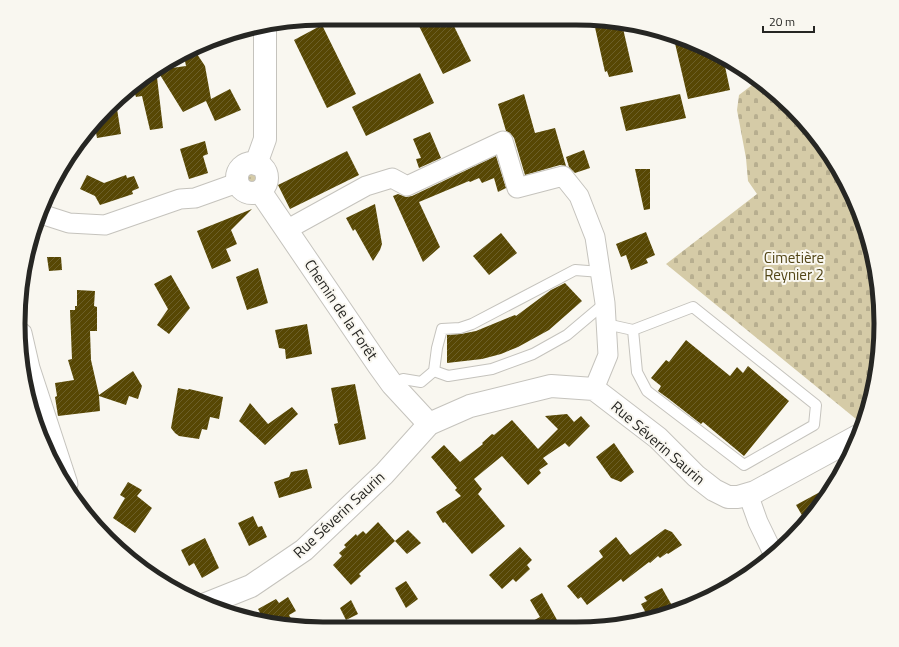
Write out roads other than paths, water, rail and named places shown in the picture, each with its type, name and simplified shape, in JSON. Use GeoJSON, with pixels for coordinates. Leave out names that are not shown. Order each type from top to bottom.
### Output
{"type":"FeatureCollection","features":[{"type":"Feature","properties":{"kind":"street"},"geometry":{"type":"LineString","coordinates":[[256,164],[265,139],[265,31]]}},
{"type":"Feature","properties":{"kind":"street"},"geometry":{"type":"LineString","coordinates":[[288,229],[366,186],[392,178],[407,186],[503,141],[517,188],[563,176],[579,196],[595,237],[605,303],[608,355],[594,389]]}},
{"type":"Feature","properties":{"kind":"street"},"geometry":{"type":"LineString","coordinates":[[256,164],[264,170],[267,178],[266,183],[260,191],[252,194],[247,193],[239,187],[237,183],[237,176],[239,170],[244,166],[256,164]]}},
{"type":"Feature","properties":{"kind":"street"},"geometry":{"type":"LineString","coordinates":[[46,216],[68,223],[105,225],[180,200],[195,198],[237,183]]}},
{"type":"Feature","properties":{"kind":"street","name":"Chemin de la Forêt"},"geometry":{"type":"LineString","coordinates":[[260,191],[288,229],[392,384],[429,424]]}},
{"type":"Feature","properties":{"kind":"street"},"geometry":{"type":"LineString","coordinates":[[27,357],[63,470]]}},
{"type":"Feature","properties":{"kind":"street","name":"Rue Séverin Saurin"},"geometry":{"type":"LineString","coordinates":[[214,601],[251,586],[304,550],[384,474],[429,424],[470,406],[551,386],[594,389],[658,438],[696,476],[714,490],[728,497],[738,497],[755,492],[850,441]]}},
{"type":"Feature","properties":{"kind":"street"},"geometry":{"type":"LineString","coordinates":[[748,494],[758,522],[771,549]]}},
{"type":"Feature","properties":{"kind":"lane"},"geometry":{"type":"LineString","coordinates":[[392,384],[403,379],[421,382],[434,371],[437,348],[442,330],[460,328],[472,324],[575,270],[601,272]]}},
{"type":"Feature","properties":{"kind":"lane"},"geometry":{"type":"LineString","coordinates":[[434,371],[448,376],[492,369],[533,354],[567,335],[605,303]]}},
{"type":"Feature","properties":{"kind":"lane"},"geometry":{"type":"LineString","coordinates":[[606,324],[633,330],[693,307],[816,405],[814,425],[744,466],[647,391],[637,372],[633,330]]}},
{"type":"Feature","properties":{"kind":"park label","name":"Cimetière Reynier 2"},"geometry":{"type":"Point","coordinates":[794,266]}}]}
